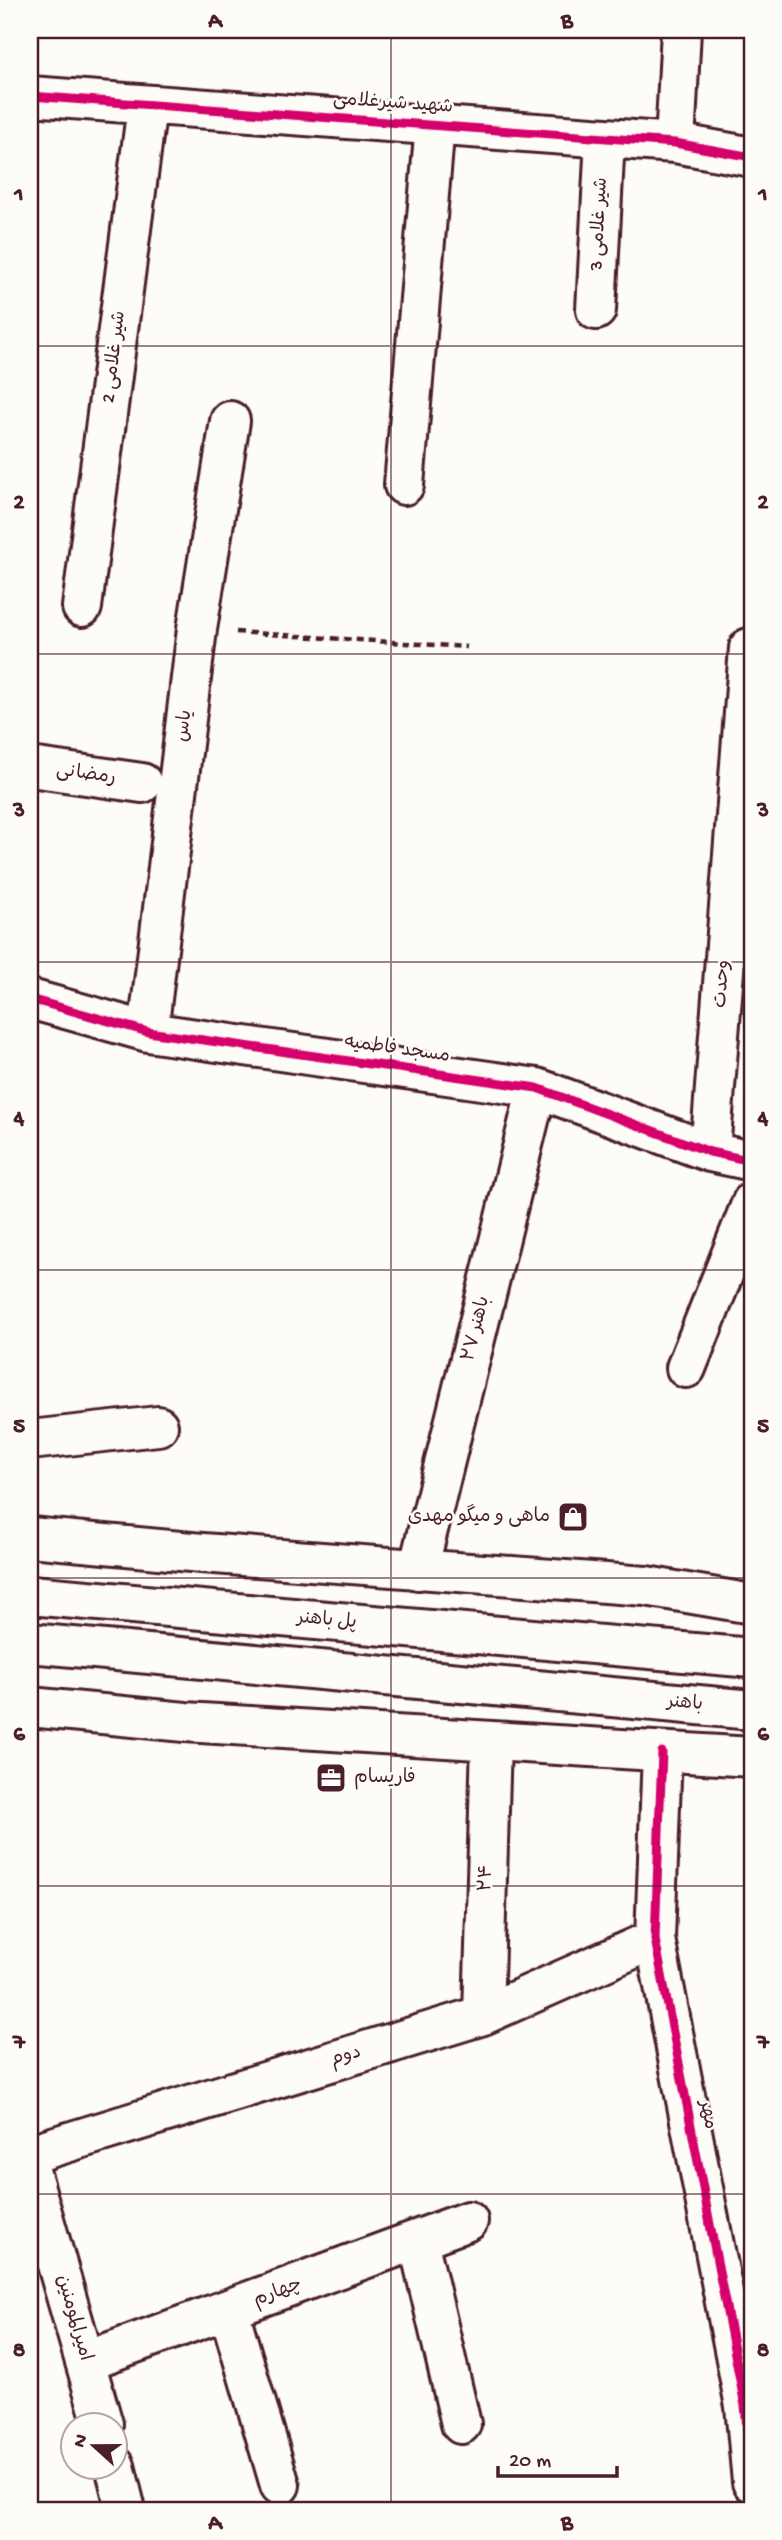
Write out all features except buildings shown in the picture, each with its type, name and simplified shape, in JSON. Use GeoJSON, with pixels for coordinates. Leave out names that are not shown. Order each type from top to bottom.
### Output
{"type":"FeatureCollection","features":[{"type":"Feature","properties":{"kind":"street"},"geometry":{"type":"LineString","coordinates":[[675,143],[681,30]]}},
{"type":"Feature","properties":{"kind":"street","name":"شهید شیرغلامی"},"geometry":{"type":"LineString","coordinates":[[30,96],[675,143],[752,157]]}},
{"type":"Feature","properties":{"kind":"street","name":"شیر غلامی 2"},"geometry":{"type":"LineString","coordinates":[[82,607],[147,106]]}},
{"type":"Feature","properties":{"kind":"street"},"geometry":{"type":"LineString","coordinates":[[404,485],[435,124]]}},
{"type":"Feature","properties":{"kind":"street","name":"شیر غلامی 3"},"geometry":{"type":"LineString","coordinates":[[596,310],[605,138]]}},
{"type":"Feature","properties":{"kind":"street","name":"یاس"},"geometry":{"type":"LineString","coordinates":[[148,1032],[197,629],[230,421]]}},
{"type":"Feature","properties":{"kind":"street","name":"وحدت"},"geometry":{"type":"LineString","coordinates":[[710,1152],[749,648]]}},
{"type":"Feature","properties":{"kind":"street","name":"رمضانی"},"geometry":{"type":"LineString","coordinates":[[30,767],[142,783]]}},
{"type":"Feature","properties":{"kind":"street","name":"مسجد فاطمیه"},"geometry":{"type":"LineString","coordinates":[[30,999],[148,1032],[537,1088],[710,1152],[752,1161]]}},
{"type":"Feature","properties":{"kind":"street","name":"باهنر ۲۷"},"geometry":{"type":"LineString","coordinates":[[418,1570],[537,1088]]}},
{"type":"Feature","properties":{"kind":"street"},"geometry":{"type":"LineString","coordinates":[[686,1368],[752,1202]]}},
{"type":"Feature","properties":{"kind":"street"},"geometry":{"type":"LineString","coordinates":[[30,1440],[158,1426]]}},
{"type":"Feature","properties":{"kind":"street"},"geometry":{"type":"LineString","coordinates":[[30,1537],[418,1570],[646,1586],[752,1604]]}},
{"type":"Feature","properties":{"kind":"street","name":"پل باهنر"},"geometry":{"type":"LineString","coordinates":[[30,1595],[752,1658]]}},
{"type":"Feature","properties":{"kind":"street","name":"باهنر"},"geometry":{"type":"LineString","coordinates":[[30,1643],[752,1710]]}},
{"type":"Feature","properties":{"kind":"street"},"geometry":{"type":"LineString","coordinates":[[30,1707],[199,1723],[752,1757]]}},
{"type":"Feature","properties":{"kind":"street","name":"۲۴"},"geometry":{"type":"LineString","coordinates":[[482,2015],[491,1742]]}},
{"type":"Feature","properties":{"kind":"street","name":"مهر"},"geometry":{"type":"LineString","coordinates":[[662,1752],[656,1939],[749,2406],[752,2482]]}},
{"type":"Feature","properties":{"kind":"street","name":"دوم"},"geometry":{"type":"LineString","coordinates":[[30,2154],[482,2015],[656,1939]]}},
{"type":"Feature","properties":{"kind":"street","name":"امیرالمومنین"},"geometry":{"type":"LineString","coordinates":[[30,2171],[99,2410]]}},
{"type":"Feature","properties":{"kind":"street","name":"چهارم"},"geometry":{"type":"LineString","coordinates":[[86,2361],[229,2311],[468,2221]]}},
{"type":"Feature","properties":{"kind":"street"},"geometry":{"type":"LineString","coordinates":[[418,2240],[461,2424]]}},
{"type":"Feature","properties":{"kind":"street"},"geometry":{"type":"LineString","coordinates":[[229,2311],[280,2485]]}},
{"type":"Feature","properties":{"kind":"street"},"geometry":{"type":"LineString","coordinates":[[118,2480],[126,2510]]}},
{"type":"Feature","properties":{"kind":"path"},"geometry":{"type":"LineString","coordinates":[[197,629],[467,646]]}},
{"type":"Feature","properties":{"kind":"cycle path"},"geometry":{"type":"LineString","coordinates":[[30,96],[675,143],[752,157]]}},
{"type":"Feature","properties":{"kind":"cycle path"},"geometry":{"type":"LineString","coordinates":[[30,999],[148,1032],[537,1088],[710,1152],[752,1161]]}},
{"type":"Feature","properties":{"kind":"cycle path"},"geometry":{"type":"LineString","coordinates":[[662,1752],[655,1939],[745,2406],[752,2482]]}},
{"type":"Feature","properties":{"kind":"place","name":"ماهی و میگو مهدی"},"geometry":{"type":"Point","coordinates":[573,1517]}},
{"type":"Feature","properties":{"kind":"place","name":"فاریسام"},"geometry":{"type":"Point","coordinates":[331,1778]}}]}
